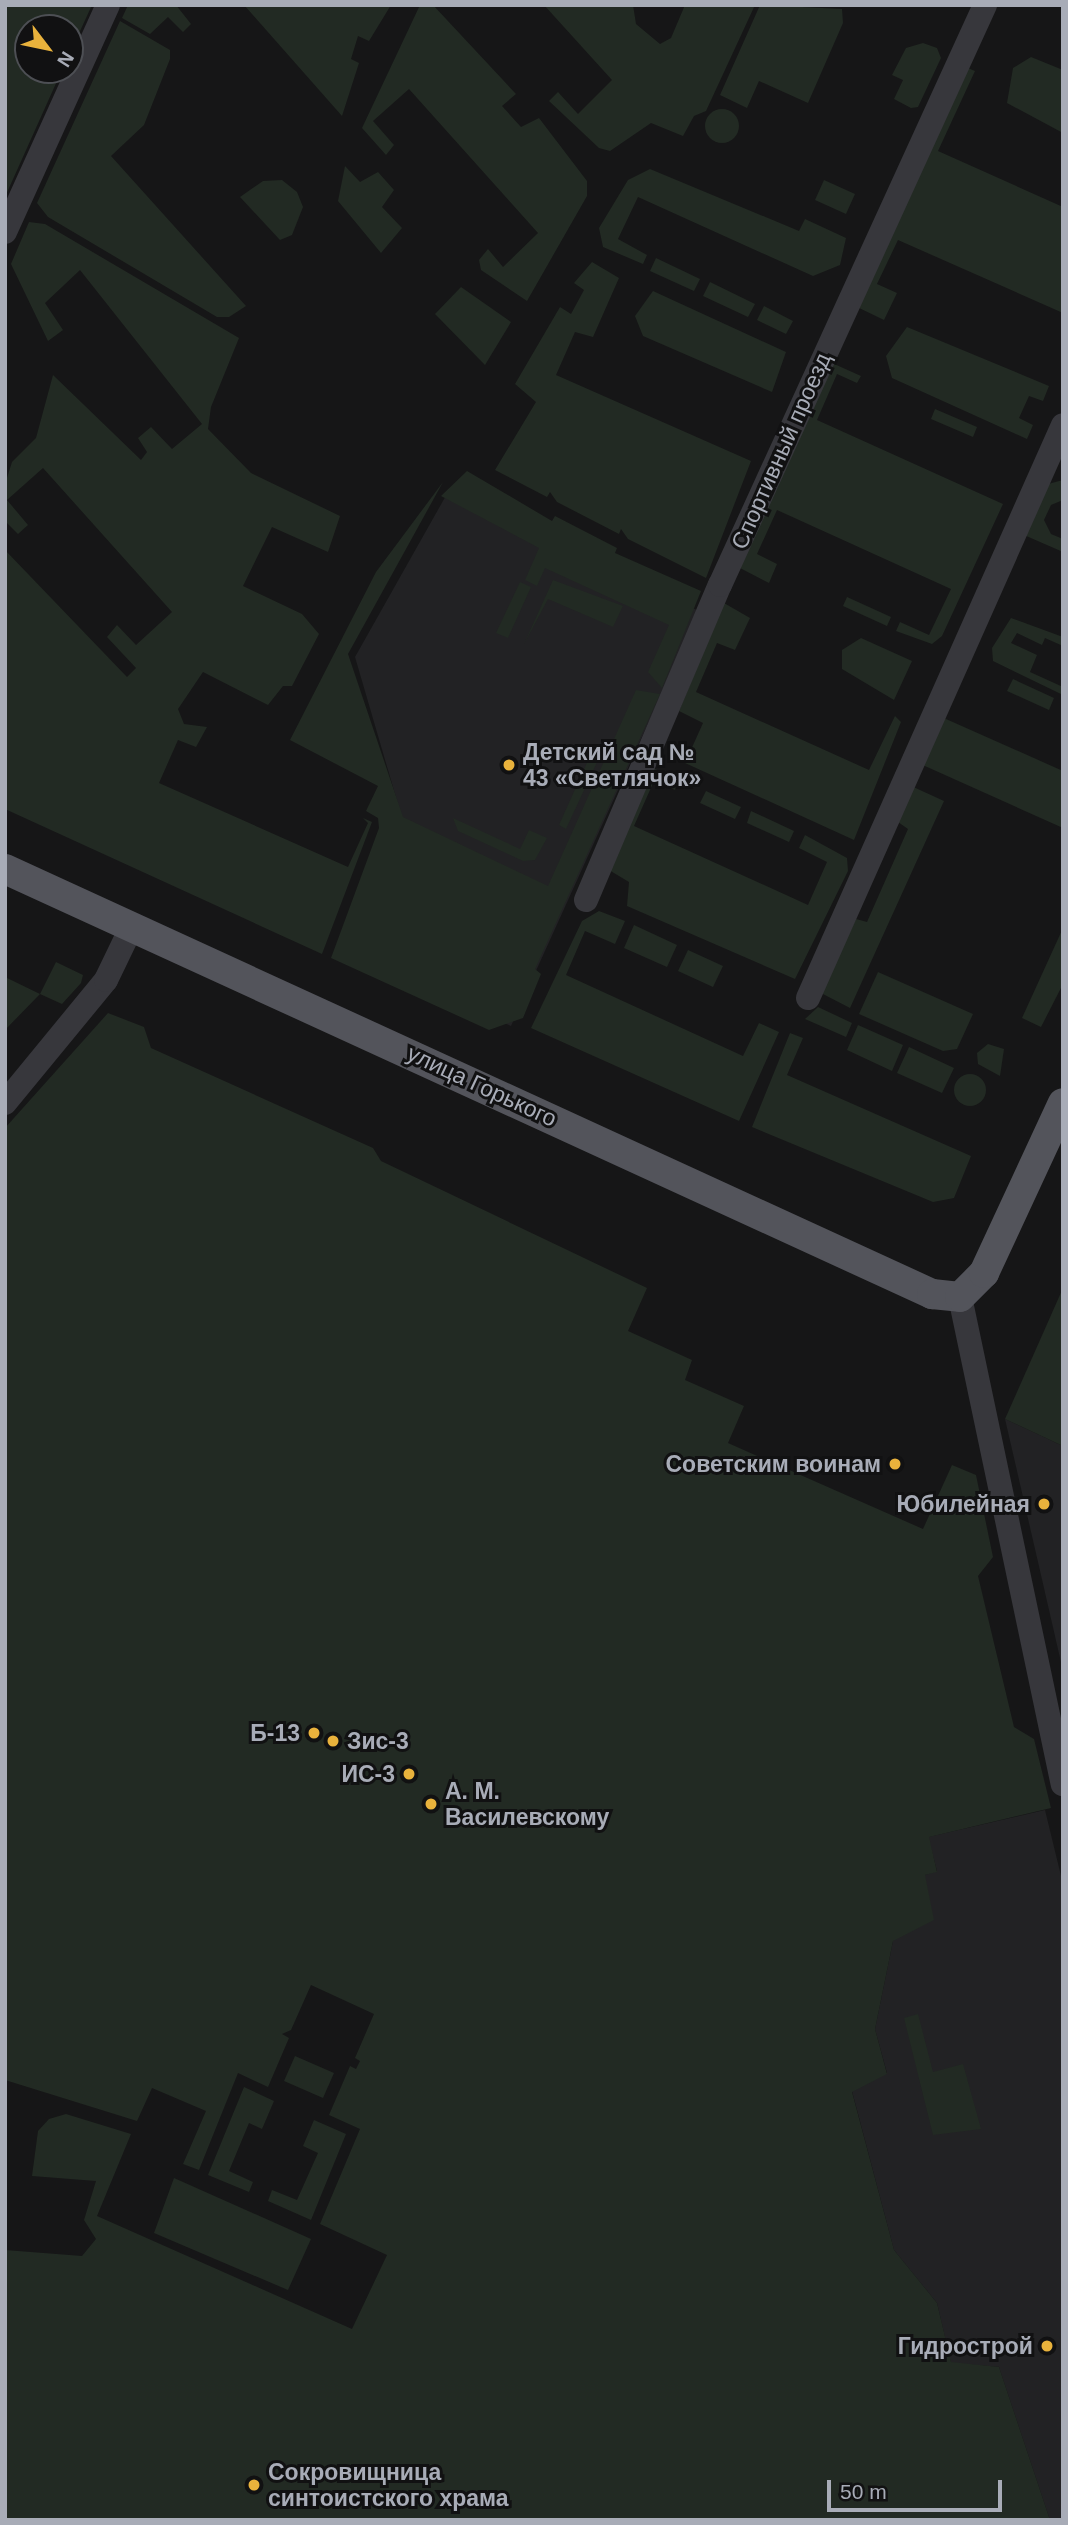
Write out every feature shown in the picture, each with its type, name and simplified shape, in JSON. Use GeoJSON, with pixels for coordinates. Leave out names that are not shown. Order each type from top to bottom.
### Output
{"type":"FeatureCollection","features":[{"type":"Feature","properties":{"kind":"main road","name":"улица Горького"},"geometry":{"type":"LineString","coordinates":[[5,869],[932,1294],[960,1297]]}},
{"type":"Feature","properties":{"kind":"main road"},"geometry":{"type":"LineString","coordinates":[[960,1297],[984,1273],[1063,1103]]}},
{"type":"Feature","properties":{"kind":"street"},"geometry":{"type":"LineString","coordinates":[[5,232],[108,5]]}},
{"type":"Feature","properties":{"kind":"street","name":"Спортивный проезд"},"geometry":{"type":"LineString","coordinates":[[586,900],[720,585],[985,5]]}},
{"type":"Feature","properties":{"kind":"street"},"geometry":{"type":"LineString","coordinates":[[808,998],[1063,425]]}},
{"type":"Feature","properties":{"kind":"street"},"geometry":{"type":"LineString","coordinates":[[5,1103],[106,980],[132,926]]}},
{"type":"Feature","properties":{"kind":"street"},"geometry":{"type":"LineString","coordinates":[[960,1297],[1063,1784]]}},
{"type":"Feature","properties":{"kind":"shaded area"},"geometry":{"type":"Polygon","coordinates":[[[5,5],[92,5],[84,22],[84,14],[14,14],[14,84],[56,84],[5,197],[5,5]]]}},
{"type":"Feature","properties":{"kind":"shaded area"},"geometry":{"type":"Polygon","coordinates":[[[128,5],[176,5],[191,24],[183,32],[168,17],[150,34],[122,18],[128,5]]]}},
{"type":"Feature","properties":{"kind":"shaded area"},"geometry":{"type":"Polygon","coordinates":[[[244,5],[391,5],[369,41],[358,36],[351,59],[359,63],[342,116],[244,5]]]}},
{"type":"Feature","properties":{"kind":"shaded area"},"geometry":{"type":"Polygon","coordinates":[[[420,5],[433,5],[516,94],[502,106],[521,127],[539,118],[587,181],[587,196],[527,301],[481,270],[479,260],[488,249],[503,267],[538,233],[409,89],[373,121],[394,145],[386,155],[362,128],[420,5]]]}},
{"type":"Feature","properties":{"kind":"shaded area"},"geometry":{"type":"Polygon","coordinates":[[[544,5],[633,5],[636,24],[660,44],[671,38],[685,5],[755,5],[706,111],[694,116],[683,136],[651,123],[610,151],[599,148],[549,101],[558,92],[578,114],[612,80],[544,5]]]}},
{"type":"Feature","properties":{"kind":"shaded area"},"geometry":{"type":"Polygon","coordinates":[[[760,5],[842,9],[843,23],[808,103],[759,81],[747,108],[720,95],[760,5]]]}},
{"type":"Feature","properties":{"kind":"shaded area"},"geometry":{"type":"Polygon","coordinates":[[[120,21],[170,50],[170,59],[144,125],[111,156],[246,306],[229,317],[217,317],[48,217],[37,203],[120,21]]]}},
{"type":"Feature","properties":{"kind":"shaded area"},"geometry":{"type":"Polygon","coordinates":[[[923,43],[937,48],[941,58],[918,107],[911,108],[894,99],[903,80],[892,75],[906,48],[923,43]]]}},
{"type":"Feature","properties":{"kind":"shaded area"},"geometry":{"type":"Polygon","coordinates":[[[1031,57],[1063,70],[1063,133],[1007,103],[1013,68],[1031,57]]]}},
{"type":"Feature","properties":{"kind":"shaded area"},"geometry":{"type":"Polygon","coordinates":[[[963,66],[975,71],[938,151],[1063,207],[1063,313],[898,240],[877,284],[897,293],[884,320],[855,306],[963,66]]]}},
{"type":"Feature","properties":{"kind":"shaded area"},"geometry":{"type":"Polygon","coordinates":[[[722,109],[734,114],[739,126],[734,138],[722,143],[710,138],[705,126],[710,114],[722,109]]]}},
{"type":"Feature","properties":{"kind":"shaded area"},"geometry":{"type":"Polygon","coordinates":[[[345,166],[360,182],[378,172],[394,190],[382,207],[402,228],[381,253],[338,201],[345,166]]]}},
{"type":"Feature","properties":{"kind":"shaded area"},"geometry":{"type":"Polygon","coordinates":[[[650,169],[799,231],[805,219],[846,238],[840,265],[813,276],[638,197],[618,239],[647,255],[643,264],[603,247],[599,228],[628,180],[650,169]]]}},
{"type":"Feature","properties":{"kind":"shaded area"},"geometry":{"type":"Polygon","coordinates":[[[282,180],[297,192],[303,207],[292,235],[280,240],[240,197],[263,181],[282,180]]]}},
{"type":"Feature","properties":{"kind":"shaded area"},"geometry":{"type":"Polygon","coordinates":[[[824,180],[855,194],[846,214],[815,200],[824,180]]]}},
{"type":"Feature","properties":{"kind":"shaded area"},"geometry":{"type":"Polygon","coordinates":[[[29,222],[45,224],[239,338],[211,407],[208,429],[251,473],[340,516],[328,552],[272,527],[243,586],[302,614],[319,634],[292,686],[283,686],[268,705],[203,672],[178,709],[184,724],[207,727],[196,747],[178,740],[159,783],[348,867],[368,823],[363,818],[372,822],[322,954],[5,809],[5,550],[127,677],[136,668],[107,637],[117,625],[136,645],[172,612],[43,468],[7,500],[28,525],[18,534],[5,521],[5,484],[12,462],[36,438],[53,375],[141,460],[147,452],[138,438],[151,427],[172,449],[202,424],[80,270],[45,303],[63,330],[48,341],[11,264],[29,222]]]}},
{"type":"Feature","properties":{"kind":"shaded area"},"geometry":{"type":"Polygon","coordinates":[[[656,258],[700,279],[694,291],[650,271],[656,258]]]}},
{"type":"Feature","properties":{"kind":"shaded area"},"geometry":{"type":"Polygon","coordinates":[[[592,262],[619,278],[593,337],[575,332],[556,375],[751,461],[706,578],[628,539],[621,529],[619,534],[557,502],[550,492],[547,497],[495,470],[536,402],[515,384],[560,307],[571,314],[584,290],[574,283],[592,262]]]}},
{"type":"Feature","properties":{"kind":"shaded area"},"geometry":{"type":"Polygon","coordinates":[[[710,282],[755,304],[748,317],[703,296],[710,282]]]}},
{"type":"Feature","properties":{"kind":"shaded area"},"geometry":{"type":"Polygon","coordinates":[[[461,287],[511,322],[485,365],[435,314],[461,287]]]}},
{"type":"Feature","properties":{"kind":"shaded area"},"geometry":{"type":"Polygon","coordinates":[[[653,291],[786,352],[772,392],[643,336],[635,316],[653,291]]]}},
{"type":"Feature","properties":{"kind":"shaded area"},"geometry":{"type":"Polygon","coordinates":[[[764,306],[793,321],[786,334],[757,320],[764,306]]]}},
{"type":"Feature","properties":{"kind":"shaded area"},"geometry":{"type":"Polygon","coordinates":[[[907,327],[1049,386],[1043,401],[1029,396],[1019,418],[1033,425],[1027,439],[892,378],[886,356],[907,327]]]}},
{"type":"Feature","properties":{"kind":"shaded area"},"geometry":{"type":"Polygon","coordinates":[[[832,363],[861,376],[857,383],[837,374],[817,420],[1003,504],[942,636],[932,644],[896,631],[900,622],[929,635],[951,589],[777,510],[757,554],[777,564],[769,583],[740,568],[832,363]]]}},
{"type":"Feature","properties":{"kind":"shaded area"},"geometry":{"type":"Polygon","coordinates":[[[935,409],[977,427],[973,437],[931,419],[935,409]]]}},
{"type":"Feature","properties":{"kind":"shaded area"},"geometry":{"type":"Polygon","coordinates":[[[467,471],[552,521],[555,516],[617,548],[615,553],[701,591],[662,688],[648,672],[669,625],[545,568],[537,586],[525,580],[539,548],[441,496],[467,471]]]}},
{"type":"Feature","properties":{"kind":"shaded area"},"geometry":{"type":"Polygon","coordinates":[[[1063,480],[1063,500],[1051,505],[1044,520],[1051,534],[1063,539],[1063,552],[1024,535],[1048,484],[1063,480]]]}},
{"type":"Feature","properties":{"kind":"shaded area"},"geometry":{"type":"Polygon","coordinates":[[[443,482],[348,654],[403,817],[548,886],[636,690],[660,694],[535,969],[541,974],[523,1018],[489,1030],[331,958],[379,828],[378,818],[366,811],[378,786],[290,740],[376,572],[443,482]]]}},
{"type":"Feature","properties":{"kind":"shaded area","name":"Детский сад № 43 «Светлячок»"},"geometry":{"type":"Polygon","coordinates":[[[448,492],[699,611],[511,1026],[354,956],[407,835],[355,657],[448,492]]]}},
{"type":"Feature","properties":{"kind":"shaded area"},"geometry":{"type":"Polygon","coordinates":[[[553,580],[623,606],[613,627],[548,599],[524,644],[553,580]]]}},
{"type":"Feature","properties":{"kind":"shaded area"},"geometry":{"type":"Polygon","coordinates":[[[520,582],[531,587],[508,638],[496,633],[520,582]]]}},
{"type":"Feature","properties":{"kind":"shaded area"},"geometry":{"type":"Polygon","coordinates":[[[847,597],[891,617],[887,626],[843,606],[847,597]]]}},
{"type":"Feature","properties":{"kind":"shaded area"},"geometry":{"type":"Polygon","coordinates":[[[724,603],[750,618],[735,650],[717,643],[696,692],[869,770],[895,716],[901,722],[854,840],[685,763],[703,723],[679,711],[724,603]]]}},
{"type":"Feature","properties":{"kind":"shaded area"},"geometry":{"type":"Polygon","coordinates":[[[1011,618],[1063,637],[1063,646],[1045,638],[1042,645],[1017,633],[1011,643],[1037,655],[1030,672],[1063,687],[1063,695],[993,661],[992,648],[1011,618]]]}},
{"type":"Feature","properties":{"kind":"shaded area"},"geometry":{"type":"Polygon","coordinates":[[[861,638],[912,661],[894,700],[842,669],[842,650],[861,638]]]}},
{"type":"Feature","properties":{"kind":"shaded area"},"geometry":{"type":"Polygon","coordinates":[[[1013,679],[1054,698],[1049,710],[1007,691],[1013,679]]]}},
{"type":"Feature","properties":{"kind":"shaded area"},"geometry":{"type":"Polygon","coordinates":[[[937,715],[1063,771],[1063,828],[916,762],[937,715]]]}},
{"type":"Feature","properties":{"kind":"shaded area"},"geometry":{"type":"Polygon","coordinates":[[[590,756],[598,760],[566,829],[559,825],[590,756]]]}},
{"type":"Feature","properties":{"kind":"shaded area"},"geometry":{"type":"Polygon","coordinates":[[[655,769],[680,779],[675,790],[654,781],[634,826],[808,905],[827,862],[799,848],[805,835],[847,858],[848,871],[795,979],[627,906],[629,882],[609,870],[648,770],[655,769]]]}},
{"type":"Feature","properties":{"kind":"shaded area"},"geometry":{"type":"Polygon","coordinates":[[[909,785],[944,801],[850,1008],[821,993],[856,919],[867,922],[908,829],[898,822],[909,785]]]}},
{"type":"Feature","properties":{"kind":"shaded area"},"geometry":{"type":"Polygon","coordinates":[[[706,791],[741,807],[735,819],[700,803],[706,791]]]}},
{"type":"Feature","properties":{"kind":"shaded area"},"geometry":{"type":"Polygon","coordinates":[[[751,811],[794,831],[789,842],[747,823],[751,811]]]}},
{"type":"Feature","properties":{"kind":"shaded area"},"geometry":{"type":"Polygon","coordinates":[[[453,818],[520,849],[529,830],[547,838],[535,860],[523,861],[458,831],[453,818]]]}},
{"type":"Feature","properties":{"kind":"shaded area"},"geometry":{"type":"Polygon","coordinates":[[[599,911],[625,921],[615,944],[585,931],[566,975],[743,1056],[759,1023],[779,1032],[739,1121],[531,1028],[582,921],[599,911]]]}},
{"type":"Feature","properties":{"kind":"shaded area"},"geometry":{"type":"Polygon","coordinates":[[[634,925],[677,945],[667,967],[624,948],[634,925]]]}},
{"type":"Feature","properties":{"kind":"shaded area"},"geometry":{"type":"Polygon","coordinates":[[[1063,928],[1063,984],[1041,1027],[1022,1018],[1063,928]]]}},
{"type":"Feature","properties":{"kind":"shaded area"},"geometry":{"type":"Polygon","coordinates":[[[688,950],[723,966],[713,987],[678,971],[688,950]]]}},
{"type":"Feature","properties":{"kind":"shaded area"},"geometry":{"type":"Polygon","coordinates":[[[56,962],[83,975],[81,983],[62,1004],[40,994],[56,962]]]}},
{"type":"Feature","properties":{"kind":"shaded area"},"geometry":{"type":"Polygon","coordinates":[[[878,972],[973,1014],[957,1049],[943,1051],[859,1014],[878,972]]]}},
{"type":"Feature","properties":{"kind":"shaded area"},"geometry":{"type":"Polygon","coordinates":[[[5,977],[40,994],[5,1030],[5,977]]]}},
{"type":"Feature","properties":{"kind":"shaded area"},"geometry":{"type":"Polygon","coordinates":[[[818,1007],[852,1023],[846,1037],[805,1019],[818,1007]]]}},
{"type":"Feature","properties":{"kind":"shaded area"},"geometry":{"type":"Polygon","coordinates":[[[108,1013],[144,1027],[151,1048],[373,1148],[381,1161],[647,1288],[628,1331],[692,1360],[685,1380],[744,1406],[728,1443],[923,1529],[952,1465],[976,1475],[993,1557],[978,1576],[1014,1727],[1034,1739],[1051,1808],[929,1837],[937,1872],[925,1875],[934,1920],[893,1941],[875,2029],[887,2074],[852,2092],[894,2250],[937,2303],[951,2362],[999,2367],[1050,2520],[5,2520],[5,2250],[82,2256],[96,2239],[84,2220],[96,2181],[32,2176],[38,2131],[49,2119],[66,2114],[131,2134],[97,2216],[352,2329],[387,2255],[320,2224],[360,2129],[329,2115],[350,2066],[356,2069],[360,2061],[355,2058],[374,2014],[311,1985],[291,2030],[282,2034],[289,2038],[268,2087],[238,2073],[199,2170],[183,2164],[206,2111],[152,2088],[137,2121],[5,2080],[5,1128],[108,1013]]]}},
{"type":"Feature","properties":{"kind":"shaded area"},"geometry":{"type":"Polygon","coordinates":[[[858,1025],[903,1045],[892,1071],[847,1050],[858,1025]]]}},
{"type":"Feature","properties":{"kind":"shaded area"},"geometry":{"type":"Polygon","coordinates":[[[790,1033],[803,1038],[787,1075],[971,1156],[954,1198],[933,1202],[752,1127],[790,1033]]]}},
{"type":"Feature","properties":{"kind":"shaded area"},"geometry":{"type":"Polygon","coordinates":[[[988,1044],[1004,1049],[1000,1076],[978,1064],[977,1053],[988,1044]]]}},
{"type":"Feature","properties":{"kind":"shaded area"},"geometry":{"type":"Polygon","coordinates":[[[909,1047],[954,1068],[942,1093],[897,1073],[909,1047]]]}},
{"type":"Feature","properties":{"kind":"shaded area"},"geometry":{"type":"Polygon","coordinates":[[[970,1074],[981,1079],[986,1090],[981,1101],[970,1106],[959,1101],[954,1090],[959,1079],[970,1074]]]}},
{"type":"Feature","properties":{"kind":"shaded area"},"geometry":{"type":"Polygon","coordinates":[[[1063,1288],[1063,1446],[1005,1419],[1063,1288]]]}},
{"type":"Feature","properties":{"kind":"shaded area","name":"Юбилейная"},"geometry":{"type":"Polygon","coordinates":[[[1005,1419],[1063,1446],[1063,1671],[1038,1562],[1005,1419]]]}},
{"type":"Feature","properties":{"kind":"shaded area"},"geometry":{"type":"Polygon","coordinates":[[[1045,1810],[1063,1884],[1063,2520],[1050,2520],[999,2367],[951,2363],[937,2303],[894,2250],[852,2091],[887,2073],[875,2029],[893,1941],[925,1875],[937,1871],[928,1837],[1045,1810]]]}},
{"type":"Feature","properties":{"kind":"shaded area"},"geometry":{"type":"Polygon","coordinates":[[[918,2014],[933,2072],[963,2064],[981,2129],[933,2135],[904,2018],[918,2014]]]}},
{"type":"Feature","properties":{"kind":"shaded area"},"geometry":{"type":"Polygon","coordinates":[[[295,2056],[334,2073],[323,2098],[284,2081],[295,2056]]]}},
{"type":"Feature","properties":{"kind":"shaded area"},"geometry":{"type":"Polygon","coordinates":[[[244,2087],[274,2101],[262,2129],[249,2123],[229,2171],[253,2182],[249,2192],[208,2175],[244,2087]]]}},
{"type":"Feature","properties":{"kind":"shaded area"},"geometry":{"type":"Polygon","coordinates":[[[314,2120],[346,2134],[311,2220],[268,2201],[272,2190],[297,2200],[318,2153],[303,2146],[314,2120]]]}},
{"type":"Feature","properties":{"kind":"shaded area"},"geometry":{"type":"Polygon","coordinates":[[[174,2178],[311,2239],[288,2290],[154,2233],[174,2178]]]}},
{"type":"Feature","properties":{"kind":"place","name":"Детский сад № 43 «Светлячок»"},"geometry":{"type":"Point","coordinates":[509,765]}},
{"type":"Feature","properties":{"kind":"place","name":"Советским воинам"},"geometry":{"type":"Point","coordinates":[895,1464]}},
{"type":"Feature","properties":{"kind":"place","name":"Юбилейная"},"geometry":{"type":"Point","coordinates":[1044,1504]}},
{"type":"Feature","properties":{"kind":"place","name":"Б-13"},"geometry":{"type":"Point","coordinates":[314,1733]}},
{"type":"Feature","properties":{"kind":"place","name":"Зис-3"},"geometry":{"type":"Point","coordinates":[333,1741]}},
{"type":"Feature","properties":{"kind":"place","name":"ИС-3"},"geometry":{"type":"Point","coordinates":[409,1774]}},
{"type":"Feature","properties":{"kind":"place","name":"А. М. Василевскому"},"geometry":{"type":"Point","coordinates":[431,1804]}},
{"type":"Feature","properties":{"kind":"place","name":"Гидрострой"},"geometry":{"type":"Point","coordinates":[1047,2346]}},
{"type":"Feature","properties":{"kind":"place","name":"Сокровищница синтоистского храма"},"geometry":{"type":"Point","coordinates":[254,2485]}}]}
